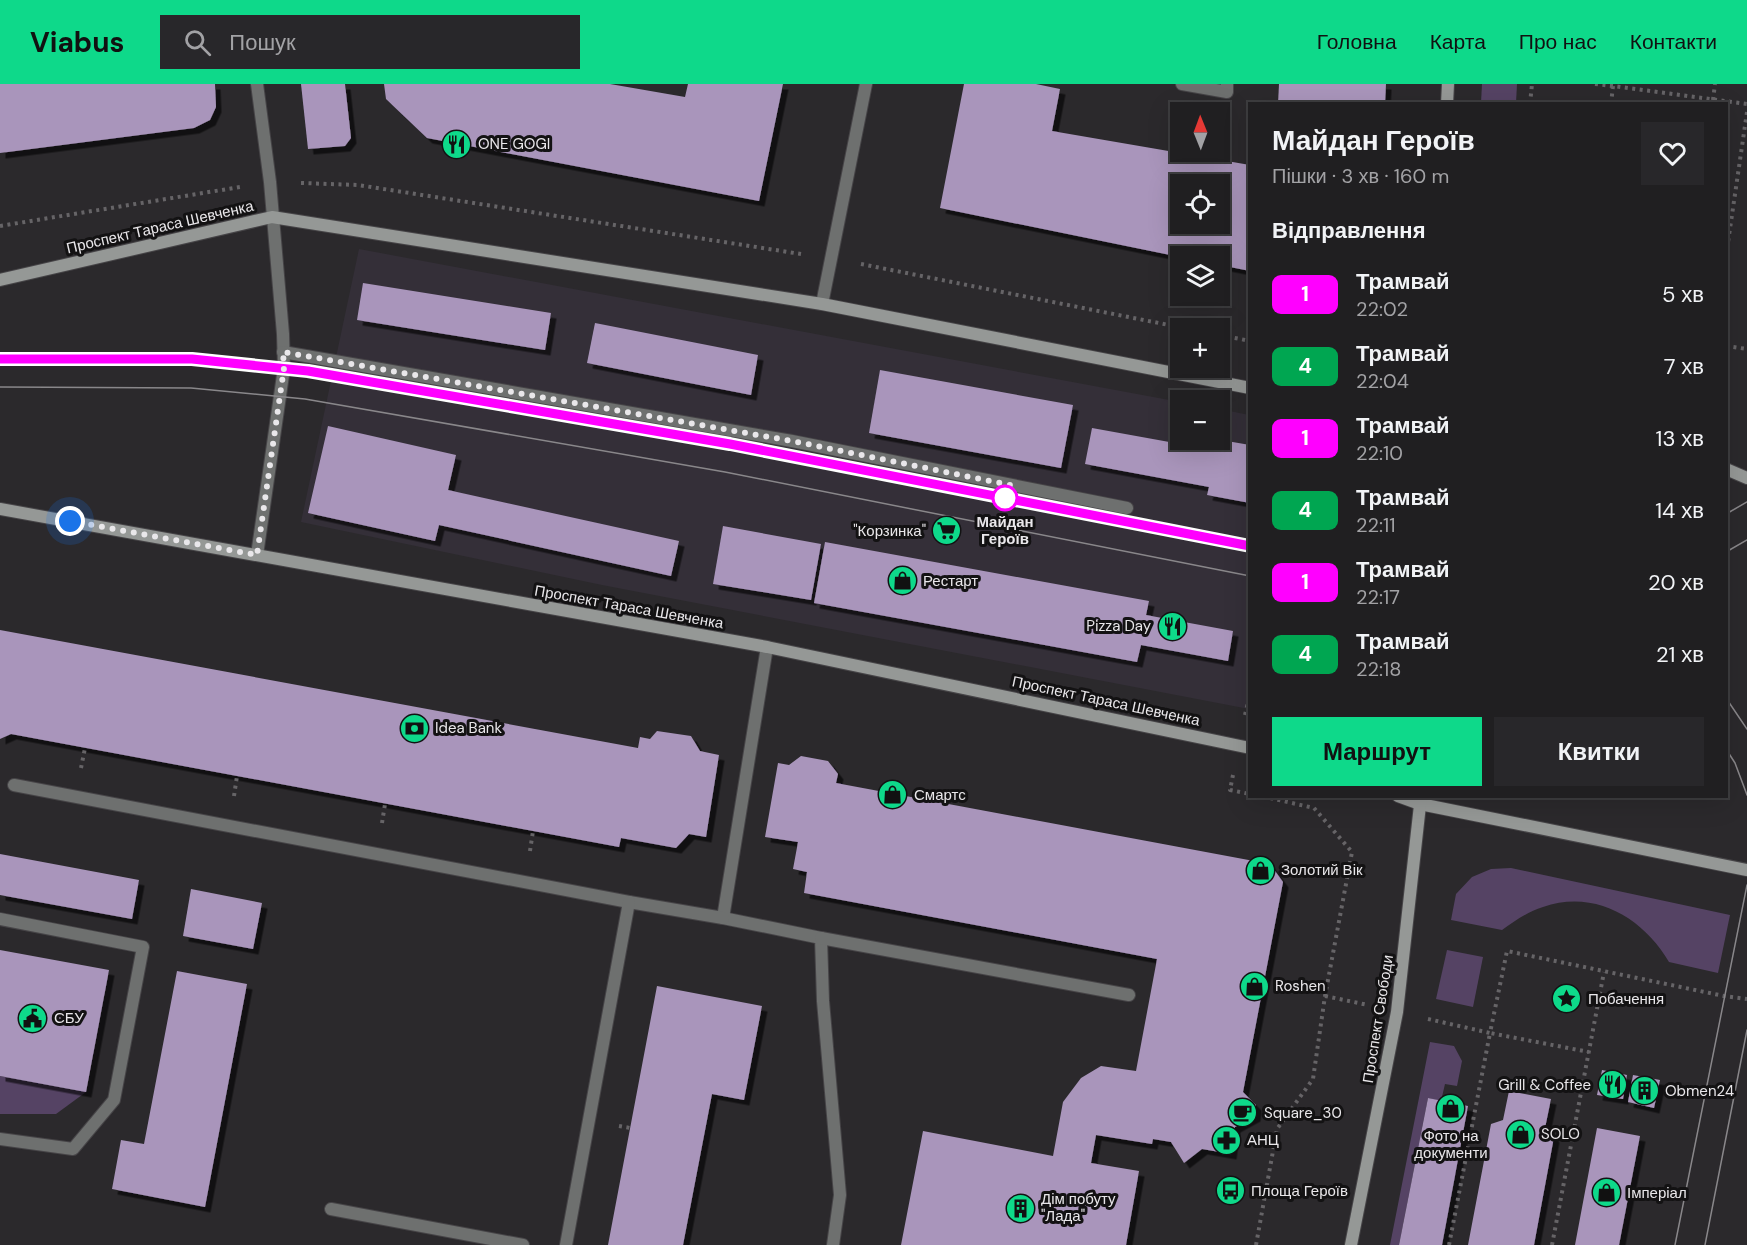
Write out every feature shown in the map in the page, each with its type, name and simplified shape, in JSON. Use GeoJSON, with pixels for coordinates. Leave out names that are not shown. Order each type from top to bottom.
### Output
{"type":"FeatureCollection","features":[{"type":"Feature","properties":{"kind":"main road"},"geometry":{"type":"LineString","coordinates":[[1447,102],[1448,84]]}},
{"type":"Feature","properties":{"kind":"main road","name":"Проспект Тараса Шевченка"},"geometry":{"type":"LineString","coordinates":[[0,280],[272,217],[822,304],[1248,388]]}},
{"type":"Feature","properties":{"kind":"main road"},"geometry":{"type":"LineString","coordinates":[[1728,470],[1747,478]]}},
{"type":"Feature","properties":{"kind":"main road","name":"Проспект Тараса Шевченка"},"geometry":{"type":"LineString","coordinates":[[0,508],[767,647],[1248,748]]}},
{"type":"Feature","properties":{"kind":"main road"},"geometry":{"type":"LineString","coordinates":[[1420,800],[1747,870]]}},
{"type":"Feature","properties":{"kind":"main road","name":"Проспект Свободи"},"geometry":{"type":"LineString","coordinates":[[1351,1245],[1397,1012],[1420,800]]}},
{"type":"Feature","properties":{"kind":"street"},"geometry":{"type":"LineString","coordinates":[[257,84],[270,182],[284,368],[257,555]]}},
{"type":"Feature","properties":{"kind":"street"},"geometry":{"type":"LineString","coordinates":[[822,304],[866,84]]}},
{"type":"Feature","properties":{"kind":"street"},"geometry":{"type":"LineString","coordinates":[[1182,84],[1227,92],[1227,84]]}},
{"type":"Feature","properties":{"kind":"street"},"geometry":{"type":"LineString","coordinates":[[283,352],[792,441],[1127,508]]}},
{"type":"Feature","properties":{"kind":"street"},"geometry":{"type":"LineString","coordinates":[[723,918],[767,647]]}},
{"type":"Feature","properties":{"kind":"street"},"geometry":{"type":"LineString","coordinates":[[14,785],[1128,995]]}},
{"type":"Feature","properties":{"kind":"street"},"geometry":{"type":"LineString","coordinates":[[566,1245],[629,902]]}},
{"type":"Feature","properties":{"kind":"street"},"geometry":{"type":"LineString","coordinates":[[0,919],[143,947],[114,1100],[73,1149],[0,1138]]}},
{"type":"Feature","properties":{"kind":"street"},"geometry":{"type":"LineString","coordinates":[[821,938],[823,1001],[840,1195],[833,1245]]}},
{"type":"Feature","properties":{"kind":"street"},"geometry":{"type":"LineString","coordinates":[[331,1209],[523,1245]]}},
{"type":"Feature","properties":{"kind":"path"},"geometry":{"type":"LineString","coordinates":[[1530,102],[1532,84]]}},
{"type":"Feature","properties":{"kind":"path"},"geometry":{"type":"LineString","coordinates":[[1594,84],[1747,104]]}},
{"type":"Feature","properties":{"kind":"path"},"geometry":{"type":"LineString","coordinates":[[1655,91],[1656,84]]}},
{"type":"Feature","properties":{"kind":"path"},"geometry":{"type":"LineString","coordinates":[[1713,100],[1716,84]]}},
{"type":"Feature","properties":{"kind":"path"},"geometry":{"type":"LineString","coordinates":[[1611,102],[1613,86]]}},
{"type":"Feature","properties":{"kind":"path"},"geometry":{"type":"LineString","coordinates":[[1728,242],[1747,112]]}},
{"type":"Feature","properties":{"kind":"path"},"geometry":{"type":"LineString","coordinates":[[1230,337],[1248,341]]}},
{"type":"Feature","properties":{"kind":"path"},"geometry":{"type":"LineString","coordinates":[[1728,346],[1747,349]]}},
{"type":"Feature","properties":{"kind":"path"},"geometry":{"type":"LineString","coordinates":[[1256,1245],[1277,1129],[1313,1079],[1325,996],[1352,852],[1314,808],[1271,798]]}},
{"type":"Feature","properties":{"kind":"path"},"geometry":{"type":"LineString","coordinates":[[1449,1245],[1507,951],[1747,999]]}},
{"type":"Feature","properties":{"kind":"path"},"geometry":{"type":"LineString","coordinates":[[1552,1245],[1604,972]]}},
{"type":"Feature","properties":{"kind":"path"},"geometry":{"type":"LineString","coordinates":[[1325,996],[1490,1033],[1589,1052]]}},
{"type":"Feature","properties":{"kind":"shaded area"},"geometry":{"type":"Polygon","coordinates":[[[1482,84],[1517,84],[1516,102],[1481,102],[1482,84]]]}},
{"type":"Feature","properties":{"kind":"shaded area"},"geometry":{"type":"Polygon","coordinates":[[[359,249],[1170,400],[1170,450],[1230,450],[1230,411],[1248,415],[1248,709],[602,585],[301,522],[359,249]]]}},
{"type":"Feature","properties":{"kind":"shaded area"},"geometry":{"type":"Polygon","coordinates":[[[1511,868],[1730,915],[1718,973],[1669,962],[1646,932],[1616,911],[1599,905],[1562,902],[1526,914],[1502,930],[1451,920],[1456,894],[1472,877],[1491,869],[1511,868]]]}},
{"type":"Feature","properties":{"kind":"shaded area"},"geometry":{"type":"Polygon","coordinates":[[[1447,950],[1483,957],[1473,1007],[1436,999],[1447,950]]]}},
{"type":"Feature","properties":{"kind":"shaded area"},"geometry":{"type":"Polygon","coordinates":[[[1430,1042],[1454,1046],[1462,1061],[1457,1086],[1445,1084],[1441,1101],[1428,1098],[1399,1245],[1390,1245],[1430,1042]]]}},
{"type":"Feature","properties":{"kind":"shaded area"},"geometry":{"type":"Polygon","coordinates":[[[0,1076],[86,1092],[56,1114],[0,1114],[0,1076]]]}},
{"type":"Feature","properties":{"kind":"building"},"geometry":{"type":"Polygon","coordinates":[[[0,84],[215,84],[216,107],[210,120],[194,128],[0,153],[0,84]]]}},
{"type":"Feature","properties":{"kind":"building"},"geometry":{"type":"Polygon","coordinates":[[[301,84],[345,84],[351,138],[345,146],[308,149],[301,84]]]}},
{"type":"Feature","properties":{"kind":"building"},"geometry":{"type":"Polygon","coordinates":[[[384,84],[610,84],[685,97],[688,84],[783,84],[759,201],[427,138],[386,99],[384,84]]]}},
{"type":"Feature","properties":{"kind":"building"},"geometry":{"type":"Polygon","coordinates":[[[964,84],[1036,84],[1060,89],[1052,131],[1170,151],[1170,162],[1230,162],[1248,165],[1248,271],[1230,267],[1230,246],[1170,246],[1170,255],[940,208],[964,84]]]}},
{"type":"Feature","properties":{"kind":"building"},"geometry":{"type":"Polygon","coordinates":[[[1279,84],[1386,84],[1385,102],[1278,102],[1279,84]]]}},
{"type":"Feature","properties":{"kind":"building"},"geometry":{"type":"Polygon","coordinates":[[[363,283],[551,313],[545,350],[357,320],[363,283]]]}},
{"type":"Feature","properties":{"kind":"building"},"geometry":{"type":"Polygon","coordinates":[[[595,323],[758,355],[751,395],[587,363],[595,323]]]}},
{"type":"Feature","properties":{"kind":"building"},"geometry":{"type":"Polygon","coordinates":[[[880,370],[1073,405],[1061,468],[869,433],[880,370]]]}},
{"type":"Feature","properties":{"kind":"building"},"geometry":{"type":"Polygon","coordinates":[[[328,426],[456,455],[448,490],[679,541],[671,576],[439,525],[435,541],[308,513],[328,426]]]}},
{"type":"Feature","properties":{"kind":"building"},"geometry":{"type":"Polygon","coordinates":[[[1092,428],[1170,442],[1170,450],[1219,451],[1230,450],[1230,442],[1248,445],[1248,503],[1207,495],[1209,487],[1085,464],[1092,428]]]}},
{"type":"Feature","properties":{"kind":"building"},"geometry":{"type":"Polygon","coordinates":[[[723,526],[821,544],[811,600],[713,584],[723,526]]]}},
{"type":"Feature","properties":{"kind":"building"},"geometry":{"type":"Polygon","coordinates":[[[825,542],[1149,601],[1146,615],[1233,631],[1228,661],[1141,645],[1137,662],[814,603],[825,542]]]}},
{"type":"Feature","properties":{"kind":"building"},"geometry":{"type":"Polygon","coordinates":[[[0,630],[638,748],[640,737],[650,739],[657,731],[691,736],[700,751],[719,755],[706,837],[689,834],[676,848],[621,838],[619,847],[11,734],[0,739],[0,630]]]}},
{"type":"Feature","properties":{"kind":"building"},"geometry":{"type":"Polygon","coordinates":[[[801,756],[828,761],[838,774],[836,783],[1270,864],[1283,882],[1243,1092],[1256,1105],[1255,1116],[1235,1127],[1231,1154],[1202,1149],[1184,1163],[1171,1142],[1153,1139],[1152,1144],[1096,1135],[1091,1163],[1139,1171],[1126,1245],[901,1245],[923,1131],[1053,1156],[1063,1102],[1081,1078],[1101,1066],[1136,1071],[1157,959],[804,893],[807,872],[793,869],[798,842],[765,837],[778,763],[789,765],[801,756]]]}},
{"type":"Feature","properties":{"kind":"building"},"geometry":{"type":"Polygon","coordinates":[[[0,854],[139,880],[132,919],[0,895],[0,854]]]}},
{"type":"Feature","properties":{"kind":"building"},"geometry":{"type":"Polygon","coordinates":[[[191,889],[262,903],[253,949],[183,936],[191,889]]]}},
{"type":"Feature","properties":{"kind":"building"},"geometry":{"type":"Polygon","coordinates":[[[0,950],[109,970],[86,1092],[0,1076],[0,950]]]}},
{"type":"Feature","properties":{"kind":"building"},"geometry":{"type":"Polygon","coordinates":[[[177,971],[247,984],[205,1207],[112,1189],[121,1140],[144,1144],[177,971]]]}},
{"type":"Feature","properties":{"kind":"building"},"geometry":{"type":"Polygon","coordinates":[[[657,986],[762,1006],[744,1100],[712,1094],[683,1245],[608,1245],[657,986]]]}},
{"type":"Feature","properties":{"kind":"building","name":"Grill & Coffee"},"geometry":{"type":"Polygon","coordinates":[[[1602,1070],[1627,1075],[1623,1099],[1597,1095],[1602,1070]]]}},
{"type":"Feature","properties":{"kind":"building","name":"Obmen24"},"geometry":{"type":"Polygon","coordinates":[[[1633,1075],[1660,1080],[1654,1108],[1628,1102],[1633,1075]]]}},
{"type":"Feature","properties":{"kind":"building"},"geometry":{"type":"Polygon","coordinates":[[[1509,1091],[1551,1099],[1545,1128],[1554,1137],[1534,1245],[1468,1245],[1491,1124],[1503,1120],[1509,1091]]]}},
{"type":"Feature","properties":{"kind":"building"},"geometry":{"type":"Polygon","coordinates":[[[1428,1098],[1468,1106],[1442,1245],[1399,1245],[1428,1098]]]}},
{"type":"Feature","properties":{"kind":"building"},"geometry":{"type":"Polygon","coordinates":[[[1597,1128],[1640,1136],[1619,1245],[1575,1245],[1597,1128]]]}},
{"type":"Feature","properties":{"kind":"tram line"},"geometry":{"type":"LineString","coordinates":[[0,359],[192,359],[308,371],[730,444],[1248,546]]}},
{"type":"Feature","properties":{"kind":"tram line","name":"1"},"geometry":{"type":"LineString","coordinates":[[0,359],[192,359],[308,371],[730,444],[1248,546]]}},
{"type":"Feature","properties":{"kind":"tram line"},"geometry":{"type":"LineString","coordinates":[[0,387],[191,388],[305,399],[725,472],[1248,576]]}},
{"type":"Feature","properties":{"kind":"tram line"},"geometry":{"type":"LineString","coordinates":[[1728,513],[1747,502]]}},
{"type":"Feature","properties":{"kind":"tram line"},"geometry":{"type":"LineString","coordinates":[[1728,551],[1747,540]]}},
{"type":"Feature","properties":{"kind":"tram line"},"geometry":{"type":"LineString","coordinates":[[1728,701],[1747,729]]}},
{"type":"Feature","properties":{"kind":"tram line"},"geometry":{"type":"LineString","coordinates":[[1728,752],[1735,763],[1747,795]]}},
{"type":"Feature","properties":{"kind":"tram line"},"geometry":{"type":"LineString","coordinates":[[1675,1245],[1747,885]]}},
{"type":"Feature","properties":{"kind":"tram line"},"geometry":{"type":"LineString","coordinates":[[1705,1245],[1747,1030]]}},
{"type":"Feature","properties":{"kind":"place","name":"ONE GOGI"},"geometry":{"type":"Point","coordinates":[457,144]}},
{"type":"Feature","properties":{"kind":"place","name":"Майдан Героїв"},"geometry":{"type":"Point","coordinates":[1005,498]}},
{"type":"Feature","properties":{"kind":"place","name":"\"Корзинка\""},"geometry":{"type":"Point","coordinates":[947,531]}},
{"type":"Feature","properties":{"kind":"place","name":"Рестарт"},"geometry":{"type":"Point","coordinates":[902,581]}},
{"type":"Feature","properties":{"kind":"place","name":"Pizza Day"},"geometry":{"type":"Point","coordinates":[1172,626]}},
{"type":"Feature","properties":{"kind":"place","name":"Idea Bank"},"geometry":{"type":"Point","coordinates":[414,728]}},
{"type":"Feature","properties":{"kind":"place","name":"Смартс"},"geometry":{"type":"Point","coordinates":[893,795]}},
{"type":"Feature","properties":{"kind":"place","name":"Золотий Вік"},"geometry":{"type":"Point","coordinates":[1260,870]}},
{"type":"Feature","properties":{"kind":"place","name":"Roshen"},"geometry":{"type":"Point","coordinates":[1254,986]}},
{"type":"Feature","properties":{"kind":"place","name":"Побачення"},"geometry":{"type":"Point","coordinates":[1567,999]}},
{"type":"Feature","properties":{"kind":"place","name":"СБУ"},"geometry":{"type":"Point","coordinates":[33,1018]}},
{"type":"Feature","properties":{"kind":"place","name":"Grill & Coffee"},"geometry":{"type":"Point","coordinates":[1612,1085]}},
{"type":"Feature","properties":{"kind":"place","name":"Obmen24"},"geometry":{"type":"Point","coordinates":[1644,1091]}},
{"type":"Feature","properties":{"kind":"place","name":"Фото на документи"},"geometry":{"type":"Point","coordinates":[1451,1109]}},
{"type":"Feature","properties":{"kind":"place","name":"Square_30"},"geometry":{"type":"Point","coordinates":[1243,1113]}},
{"type":"Feature","properties":{"kind":"place","name":"SOLO"},"geometry":{"type":"Point","coordinates":[1520,1134]}},
{"type":"Feature","properties":{"kind":"place","name":"АНЦ"},"geometry":{"type":"Point","coordinates":[1226,1140]}},
{"type":"Feature","properties":{"kind":"place","name":"Площа Героїв"},"geometry":{"type":"Point","coordinates":[1230,1191]}},
{"type":"Feature","properties":{"kind":"place","name":"Імперіал"},"geometry":{"type":"Point","coordinates":[1606,1193]}},
{"type":"Feature","properties":{"kind":"place","name":"Дім побуту \"Лада\""},"geometry":{"type":"Point","coordinates":[1020,1208]}},
{"type":"Feature","properties":{"kind":"route"},"geometry":{"type":"LineString","coordinates":[[70,521],[257,555],[284,368],[283,352],[792,441],[1015,486],[1005,498]]}}]}
